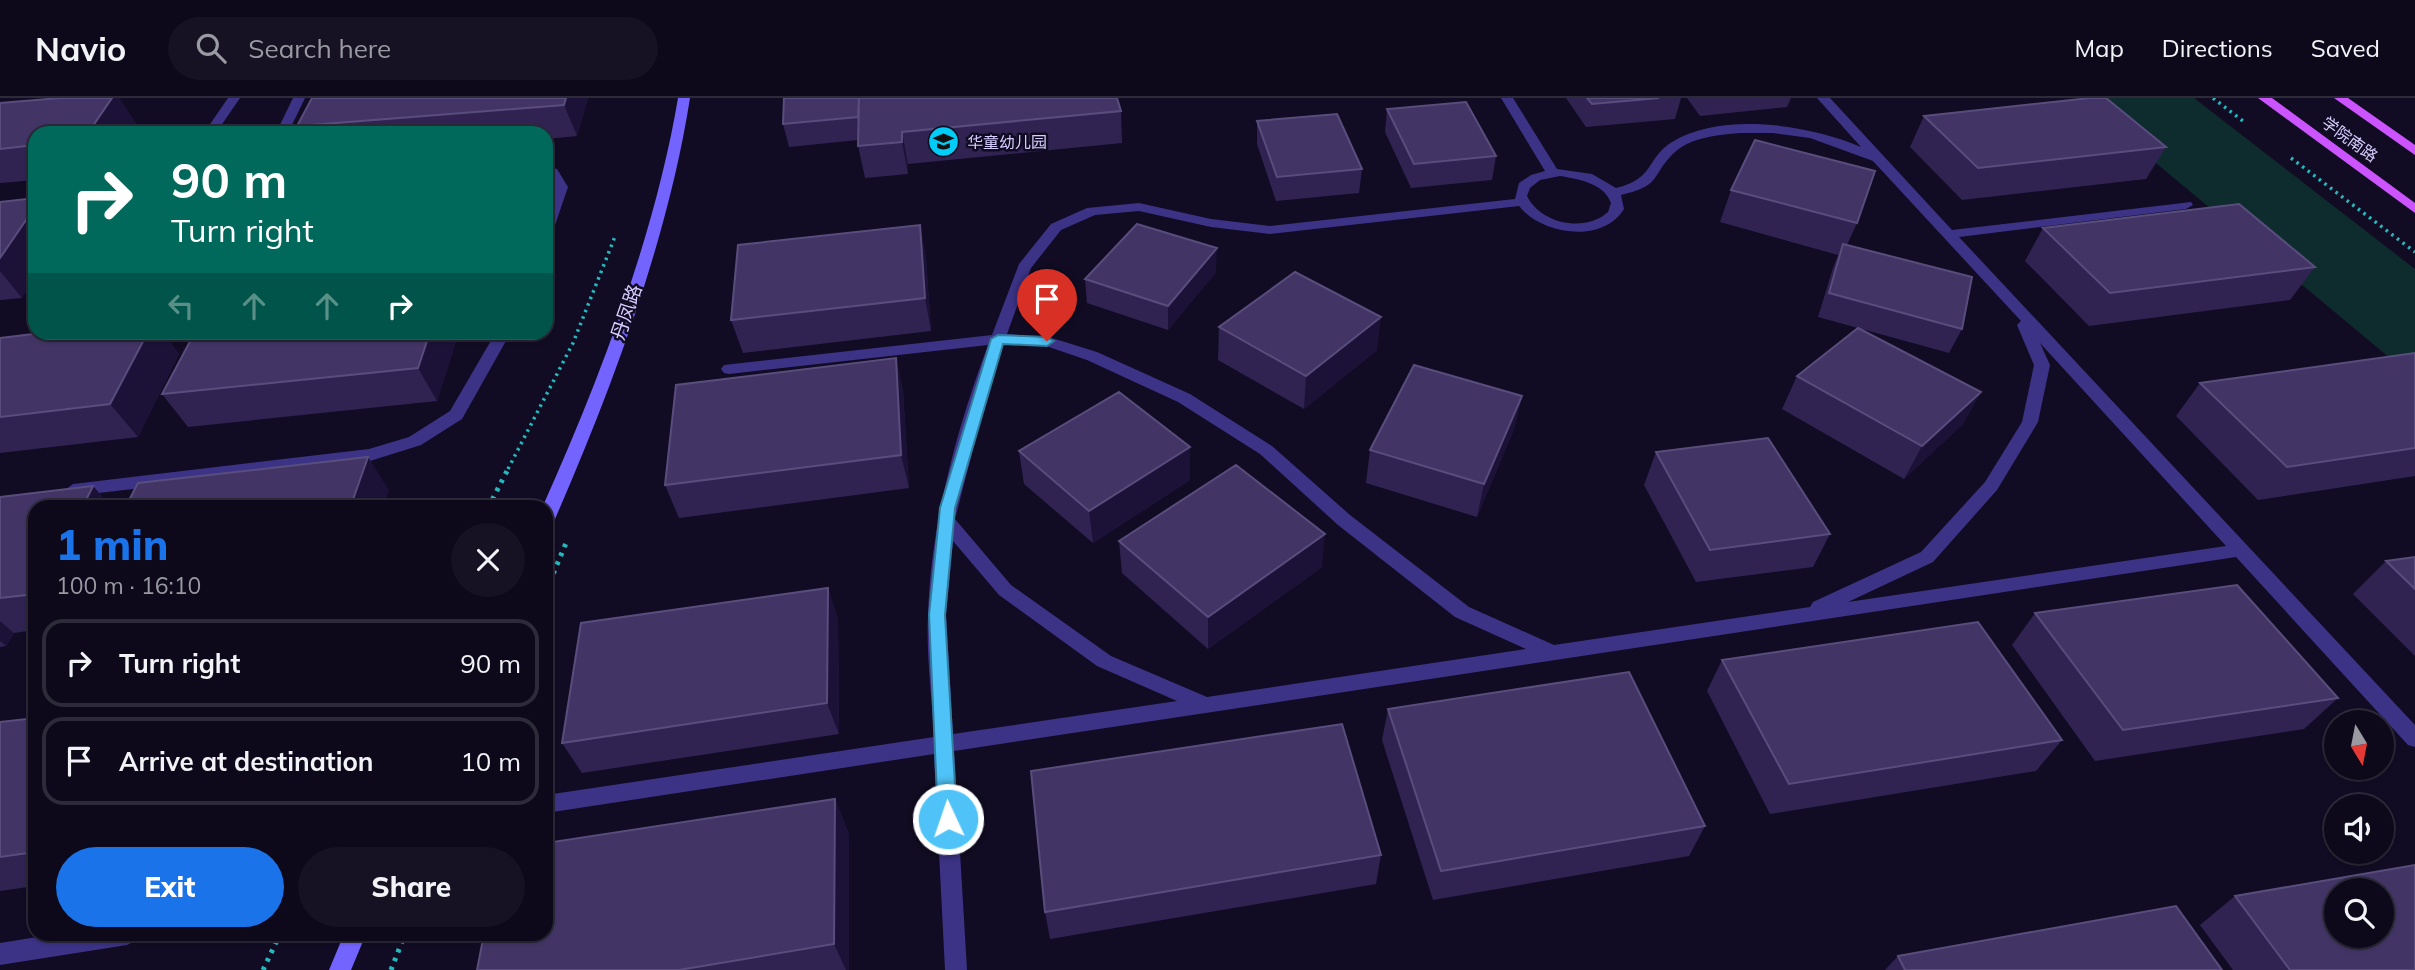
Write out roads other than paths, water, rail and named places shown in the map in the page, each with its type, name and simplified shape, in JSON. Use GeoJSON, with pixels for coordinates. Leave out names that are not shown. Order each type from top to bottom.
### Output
{"type":"FeatureCollection","features":[{"type":"Feature","properties":{"kind":"main road","name":"丹凤路"},"geometry":{"type":"LineString","coordinates":[[553,503],[572,459],[650,239],[680,128],[684,98]]}},
{"type":"Feature","properties":{"kind":"main road","name":"学院南路"},"geometry":{"type":"LineString","coordinates":[[2264,98],[2415,209]]}},
{"type":"Feature","properties":{"kind":"main road","name":"学院南路"},"geometry":{"type":"LineString","coordinates":[[2340,98],[2415,151]]}},
{"type":"Feature","properties":{"kind":"main road"},"geometry":{"type":"LineString","coordinates":[[340,970],[352,941]]}},
{"type":"Feature","properties":{"kind":"lane"},"geometry":{"type":"LineString","coordinates":[[215,126],[234,98]]}},
{"type":"Feature","properties":{"kind":"lane"},"geometry":{"type":"LineString","coordinates":[[285,126],[299,98]]}},
{"type":"Feature","properties":{"kind":"lane"},"geometry":{"type":"LineString","coordinates":[[1507,98],[1553,173]]}},
{"type":"Feature","properties":{"kind":"lane"},"geometry":{"type":"LineString","coordinates":[[1823,98],[2415,739]]}},
{"type":"Feature","properties":{"kind":"lane"},"geometry":{"type":"LineString","coordinates":[[1614,193],[1635,188],[1652,177],[1659,161],[1678,143],[1712,133],[1758,130],[1801,132],[1846,145],[1881,161]]}},
{"type":"Feature","properties":{"kind":"lane"},"geometry":{"type":"LineString","coordinates":[[1553,173],[1591,178],[1614,193],[1618,202],[1617,211],[1610,219],[1585,228],[1552,224],[1538,219],[1521,202],[1520,193],[1524,185],[1533,178],[1553,173]]}},
{"type":"Feature","properties":{"kind":"lane"},"geometry":{"type":"LineString","coordinates":[[553,174],[561,187],[553,210]]}},
{"type":"Feature","properties":{"kind":"lane"},"geometry":{"type":"LineString","coordinates":[[956,970],[937,615],[951,495],[998,339],[1024,267],[1056,227],[1092,211],[1139,206],[1211,223],[1270,230],[1521,202]]}},
{"type":"Feature","properties":{"kind":"lane"},"geometry":{"type":"LineString","coordinates":[[1950,234],[2186,205]]}},
{"type":"Feature","properties":{"kind":"lane"},"geometry":{"type":"LineString","coordinates":[[1799,616],[1927,557],[1991,486],[2030,422],[2042,365],[2020,312]]}},
{"type":"Feature","properties":{"kind":"lane"},"geometry":{"type":"LineString","coordinates":[[729,369],[998,339],[1047,341],[1092,356],[1184,398],[1266,450],[1344,520],[1462,612],[1553,653]]}},
{"type":"Feature","properties":{"kind":"lane"},"geometry":{"type":"LineString","coordinates":[[55,492],[370,455],[415,441],[456,415],[499,340]]}},
{"type":"Feature","properties":{"kind":"lane"},"geometry":{"type":"LineString","coordinates":[[947,521],[1006,590],[1104,661],[1203,704]]}},
{"type":"Feature","properties":{"kind":"lane"},"geometry":{"type":"LineString","coordinates":[[553,803],[2240,550]]}},
{"type":"Feature","properties":{"kind":"lane"},"geometry":{"type":"LineString","coordinates":[[0,954],[83,941]]}},
{"type":"Feature","properties":{"kind":"place","name":"华童幼儿园"},"geometry":{"type":"Point","coordinates":[944,142]}}]}
